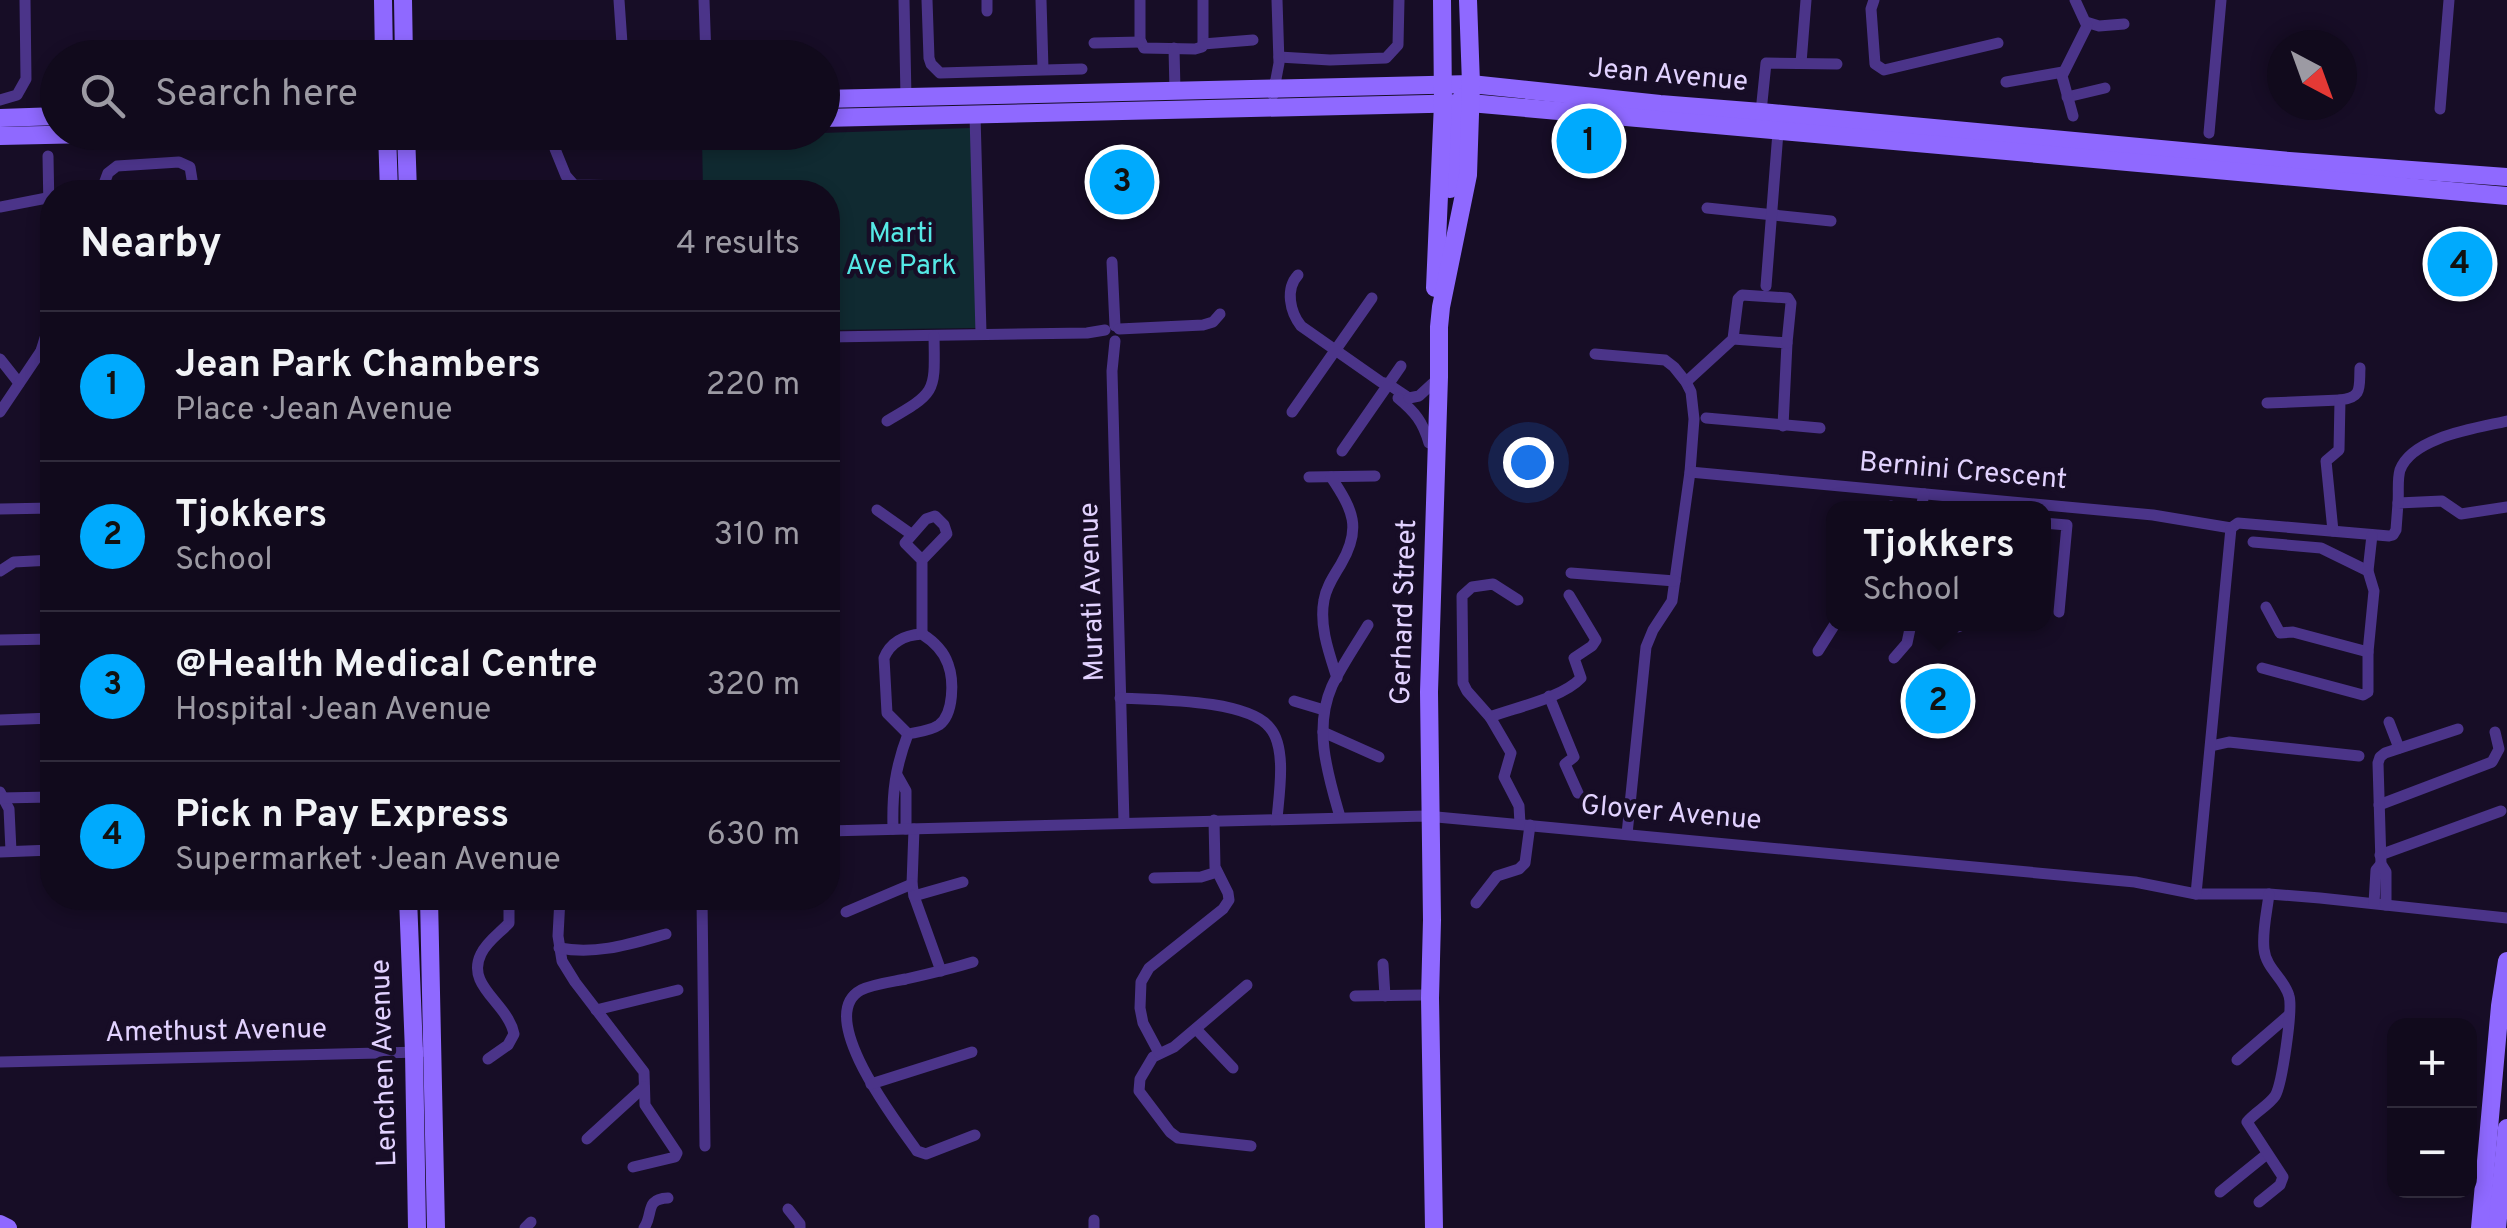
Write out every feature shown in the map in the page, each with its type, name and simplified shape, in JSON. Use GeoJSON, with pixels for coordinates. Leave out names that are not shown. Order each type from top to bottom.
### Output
{"type":"FeatureCollection","features":[{"type":"Feature","properties":{"kind":"main road"},"geometry":{"type":"LineString","coordinates":[[382,0],[383,40]]}},
{"type":"Feature","properties":{"kind":"main road"},"geometry":{"type":"LineString","coordinates":[[404,0],[404,40]]}},
{"type":"Feature","properties":{"kind":"main road","name":"Gerhard Street"},"geometry":{"type":"LineString","coordinates":[[1432,1228],[1425,816],[1439,327],[1468,174],[1442,0]]}},
{"type":"Feature","properties":{"kind":"main road","name":"Gerhard Street"},"geometry":{"type":"LineString","coordinates":[[1432,1228],[1424,995],[1430,442],[1437,248],[1454,98],[1471,84],[1468,0]]}},
{"type":"Feature","properties":{"kind":"main road","name":"Jean Avenue"},"geometry":{"type":"LineString","coordinates":[[840,118],[1272,108],[1454,98],[1471,84],[2507,178]]}},
{"type":"Feature","properties":{"kind":"main road","name":"Jean Avenue"},"geometry":{"type":"LineString","coordinates":[[840,98],[1274,89],[1454,98],[1778,132],[2507,196]]}},
{"type":"Feature","properties":{"kind":"main road"},"geometry":{"type":"LineString","coordinates":[[1677,105],[1688,115],[1790,125],[1807,134]]}},
{"type":"Feature","properties":{"kind":"main road"},"geometry":{"type":"LineString","coordinates":[[0,118],[40,117]]}},
{"type":"Feature","properties":{"kind":"main road"},"geometry":{"type":"LineString","coordinates":[[0,136],[40,135]]}},
{"type":"Feature","properties":{"kind":"main road"},"geometry":{"type":"LineString","coordinates":[[388,150],[389,180]]}},
{"type":"Feature","properties":{"kind":"main road"},"geometry":{"type":"LineString","coordinates":[[407,150],[408,180]]}},
{"type":"Feature","properties":{"kind":"main road"},"geometry":{"type":"LineString","coordinates":[[2290,161],[2298,170],[2345,176],[2351,183]]}},
{"type":"Feature","properties":{"kind":"main road","name":"Lenchen Avenue"},"geometry":{"type":"LineString","coordinates":[[408,910],[416,1228]]}},
{"type":"Feature","properties":{"kind":"main road","name":"Lenchen Avenue"},"geometry":{"type":"LineString","coordinates":[[429,910],[436,1228]]}},
{"type":"Feature","properties":{"kind":"main road"},"geometry":{"type":"LineString","coordinates":[[2480,1228],[2507,961]]}},
{"type":"Feature","properties":{"kind":"main road"},"geometry":{"type":"LineString","coordinates":[[2497,1228],[2507,1128]]}},
{"type":"Feature","properties":{"kind":"main road"},"geometry":{"type":"LineString","coordinates":[[0,1224],[8,1228]]}},
{"type":"Feature","properties":{"kind":"street"},"geometry":{"type":"LineString","coordinates":[[0,100],[17,95],[26,79],[25,0]]}},
{"type":"Feature","properties":{"kind":"street"},"geometry":{"type":"LineString","coordinates":[[619,0],[621,40]]}},
{"type":"Feature","properties":{"kind":"street"},"geometry":{"type":"LineString","coordinates":[[704,0],[705,40]]}},
{"type":"Feature","properties":{"kind":"street"},"geometry":{"type":"LineString","coordinates":[[904,0],[906,96]]}},
{"type":"Feature","properties":{"kind":"street"},"geometry":{"type":"LineString","coordinates":[[928,0],[929,58],[936,71],[944,74],[1082,68]]}},
{"type":"Feature","properties":{"kind":"street"},"geometry":{"type":"LineString","coordinates":[[1041,0],[1043,70]]}},
{"type":"Feature","properties":{"kind":"street"},"geometry":{"type":"LineString","coordinates":[[1140,0],[1141,42]]}},
{"type":"Feature","properties":{"kind":"street"},"geometry":{"type":"LineString","coordinates":[[1202,0],[1203,44]]}},
{"type":"Feature","properties":{"kind":"street"},"geometry":{"type":"LineString","coordinates":[[1272,108],[1278,57],[1277,0]]}},
{"type":"Feature","properties":{"kind":"street"},"geometry":{"type":"LineString","coordinates":[[1278,57],[1357,61],[1386,58],[1398,44],[1399,0]]}},
{"type":"Feature","properties":{"kind":"street"},"geometry":{"type":"LineString","coordinates":[[1801,63],[1806,0]]}},
{"type":"Feature","properties":{"kind":"street"},"geometry":{"type":"LineString","coordinates":[[1874,0],[1871,9],[1875,64],[1884,70],[1998,43]]}},
{"type":"Feature","properties":{"kind":"street"},"geometry":{"type":"LineString","coordinates":[[2072,116],[2063,72],[2086,22],[2074,0]]}},
{"type":"Feature","properties":{"kind":"street"},"geometry":{"type":"LineString","coordinates":[[2208,133],[2220,0]]}},
{"type":"Feature","properties":{"kind":"street"},"geometry":{"type":"LineString","coordinates":[[2440,109],[2449,0]]}},
{"type":"Feature","properties":{"kind":"street"},"geometry":{"type":"LineString","coordinates":[[2086,22],[2099,26],[2124,24]]}},
{"type":"Feature","properties":{"kind":"street"},"geometry":{"type":"LineString","coordinates":[[1094,43],[1141,42],[1148,48],[1198,48],[1203,44],[1252,40]]}},
{"type":"Feature","properties":{"kind":"street"},"geometry":{"type":"LineString","coordinates":[[1174,48],[1175,91]]}},
{"type":"Feature","properties":{"kind":"street"},"geometry":{"type":"LineString","coordinates":[[1761,112],[1766,63],[1837,64]]}},
{"type":"Feature","properties":{"kind":"street"},"geometry":{"type":"LineString","coordinates":[[2006,82],[2063,72]]}},
{"type":"Feature","properties":{"kind":"street"},"geometry":{"type":"LineString","coordinates":[[2067,96],[2105,88]]}},
{"type":"Feature","properties":{"kind":"street"},"geometry":{"type":"LineString","coordinates":[[975,114],[981,333]]}},
{"type":"Feature","properties":{"kind":"street"},"geometry":{"type":"LineString","coordinates":[[1766,286],[1778,132]]}},
{"type":"Feature","properties":{"kind":"street"},"geometry":{"type":"LineString","coordinates":[[555,150],[570,180]]}},
{"type":"Feature","properties":{"kind":"street"},"geometry":{"type":"LineString","coordinates":[[48,156],[50,180]]}},
{"type":"Feature","properties":{"kind":"street"},"geometry":{"type":"LineString","coordinates":[[105,180],[116,166],[179,162],[190,168],[192,180]]}},
{"type":"Feature","properties":{"kind":"street"},"geometry":{"type":"LineString","coordinates":[[0,208],[40,199]]}},
{"type":"Feature","properties":{"kind":"street"},"geometry":{"type":"LineString","coordinates":[[1707,208],[1831,222]]}},
{"type":"Feature","properties":{"kind":"street","name":"Murati Avenue"},"geometry":{"type":"LineString","coordinates":[[1112,262],[1124,823]]}},
{"type":"Feature","properties":{"kind":"street"},"geometry":{"type":"LineString","coordinates":[[1298,276],[1290,286],[1300,326],[1408,402],[1423,422],[1430,442]]}},
{"type":"Feature","properties":{"kind":"street"},"geometry":{"type":"LineString","coordinates":[[1686,382],[1733,339],[1738,300],[1746,294],[1785,297],[1791,303],[1783,426]]}},
{"type":"Feature","properties":{"kind":"street"},"geometry":{"type":"LineString","coordinates":[[1292,412],[1372,298]]}},
{"type":"Feature","properties":{"kind":"street"},"geometry":{"type":"LineString","coordinates":[[840,337],[1114,332],[1203,324],[1213,322],[1220,314]]}},
{"type":"Feature","properties":{"kind":"street"},"geometry":{"type":"LineString","coordinates":[[887,421],[931,389],[934,336]]}},
{"type":"Feature","properties":{"kind":"street"},"geometry":{"type":"LineString","coordinates":[[1733,339],[1787,343]]}},
{"type":"Feature","properties":{"kind":"street"},"geometry":{"type":"LineString","coordinates":[[0,412],[40,352]]}},
{"type":"Feature","properties":{"kind":"street"},"geometry":{"type":"LineString","coordinates":[[1595,354],[1665,360],[1691,392],[1694,420],[1675,581],[1668,609],[1646,648],[1627,834]]}},
{"type":"Feature","properties":{"kind":"street"},"geometry":{"type":"LineString","coordinates":[[0,359],[19,384]]}},
{"type":"Feature","properties":{"kind":"street"},"geometry":{"type":"LineString","coordinates":[[1342,452],[1401,366]]}},
{"type":"Feature","properties":{"kind":"street"},"geometry":{"type":"LineString","coordinates":[[2266,403],[2356,396],[2360,368]]}},
{"type":"Feature","properties":{"kind":"street"},"geometry":{"type":"LineString","coordinates":[[1408,402],[1432,384]]}},
{"type":"Feature","properties":{"kind":"street"},"geometry":{"type":"LineString","coordinates":[[2333,531],[2326,458],[2340,450],[2340,400]]}},
{"type":"Feature","properties":{"kind":"street"},"geometry":{"type":"LineString","coordinates":[[1706,418],[1820,428]]}},
{"type":"Feature","properties":{"kind":"street"},"geometry":{"type":"LineString","coordinates":[[2507,421],[2441,436],[2410,456],[2399,473],[2398,503],[2442,501],[2461,514],[2507,507]]}},
{"type":"Feature","properties":{"kind":"street","name":"Bernini Crescent"},"geometry":{"type":"LineString","coordinates":[[1690,472],[1979,501]]}},
{"type":"Feature","properties":{"kind":"street"},"geometry":{"type":"LineString","coordinates":[[1309,477],[1376,476]]}},
{"type":"Feature","properties":{"kind":"street"},"geometry":{"type":"LineString","coordinates":[[1332,478],[1349,505],[1354,525],[1348,552],[1323,601],[1325,638],[1336,678]]}},
{"type":"Feature","properties":{"kind":"street"},"geometry":{"type":"LineString","coordinates":[[1922,501],[1924,494]]}},
{"type":"Feature","properties":{"kind":"street","name":"Bernini Crescent"},"geometry":{"type":"LineString","coordinates":[[2051,508],[2152,515],[2231,528],[2238,523],[2389,536],[2396,530],[2398,503]]}},
{"type":"Feature","properties":{"kind":"street"},"geometry":{"type":"LineString","coordinates":[[0,508],[40,508]]}},
{"type":"Feature","properties":{"kind":"street"},"geometry":{"type":"LineString","coordinates":[[878,510],[911,534]]}},
{"type":"Feature","properties":{"kind":"street"},"geometry":{"type":"LineString","coordinates":[[922,560],[906,546],[906,539],[926,519],[935,516],[946,528],[944,539],[922,560],[922,634]]}},
{"type":"Feature","properties":{"kind":"street"},"geometry":{"type":"LineString","coordinates":[[2051,524],[2067,525],[2059,612]]}},
{"type":"Feature","properties":{"kind":"street"},"geometry":{"type":"LineString","coordinates":[[2196,894],[2231,528]]}},
{"type":"Feature","properties":{"kind":"street"},"geometry":{"type":"LineString","coordinates":[[2262,668],[2367,694],[2374,591],[2368,578],[2372,535]]}},
{"type":"Feature","properties":{"kind":"street"},"geometry":{"type":"LineString","coordinates":[[2253,542],[2321,548],[2368,571]]}},
{"type":"Feature","properties":{"kind":"street"},"geometry":{"type":"LineString","coordinates":[[0,572],[14,562],[40,561]]}},
{"type":"Feature","properties":{"kind":"street"},"geometry":{"type":"LineString","coordinates":[[1571,574],[1675,581]]}},
{"type":"Feature","properties":{"kind":"street"},"geometry":{"type":"LineString","coordinates":[[1476,903],[1497,876],[1525,863],[1525,825],[1504,776],[1511,753],[1490,716],[1463,683],[1462,596],[1472,587],[1493,584],[1518,600]]}},
{"type":"Feature","properties":{"kind":"street"},"geometry":{"type":"LineString","coordinates":[[1490,716],[1549,696],[1581,678],[1574,658],[1596,640],[1569,595]]}},
{"type":"Feature","properties":{"kind":"street"},"geometry":{"type":"LineString","coordinates":[[2266,607],[2280,633],[2292,632],[2368,652]]}},
{"type":"Feature","properties":{"kind":"street"},"geometry":{"type":"LineString","coordinates":[[1340,817],[1328,777],[1324,710],[1336,678],[1368,625]]}},
{"type":"Feature","properties":{"kind":"street"},"geometry":{"type":"LineString","coordinates":[[1818,651],[1831,631]]}},
{"type":"Feature","properties":{"kind":"street"},"geometry":{"type":"LineString","coordinates":[[1894,658],[1907,643],[1910,631]]}},
{"type":"Feature","properties":{"kind":"street"},"geometry":{"type":"LineString","coordinates":[[922,634],[932,640],[948,663],[949,711],[940,724],[908,734],[887,713],[884,658],[901,639],[922,634]]}},
{"type":"Feature","properties":{"kind":"street"},"geometry":{"type":"LineString","coordinates":[[0,640],[40,639]]}},
{"type":"Feature","properties":{"kind":"street"},"geometry":{"type":"LineString","coordinates":[[1549,696],[1574,756],[1565,764],[1578,793]]}},
{"type":"Feature","properties":{"kind":"street"},"geometry":{"type":"LineString","coordinates":[[1120,698],[1205,704],[1249,713],[1270,728],[1280,754],[1277,819]]}},
{"type":"Feature","properties":{"kind":"street"},"geometry":{"type":"LineString","coordinates":[[1294,701],[1324,710]]}},
{"type":"Feature","properties":{"kind":"street"},"geometry":{"type":"LineString","coordinates":[[0,720],[40,718]]}},
{"type":"Feature","properties":{"kind":"street"},"geometry":{"type":"LineString","coordinates":[[2388,722],[2399,748]]}},
{"type":"Feature","properties":{"kind":"street"},"geometry":{"type":"LineString","coordinates":[[2380,904],[2376,870],[2381,859],[2380,757],[2458,729]]}},
{"type":"Feature","properties":{"kind":"street"},"geometry":{"type":"LineString","coordinates":[[1323,732],[1380,757]]}},
{"type":"Feature","properties":{"kind":"street"},"geometry":{"type":"LineString","coordinates":[[2379,804],[2492,762],[2499,750],[2495,732]]}},
{"type":"Feature","properties":{"kind":"street"},"geometry":{"type":"LineString","coordinates":[[908,734],[896,775],[906,791],[904,829],[913,890],[942,971]]}},
{"type":"Feature","properties":{"kind":"street"},"geometry":{"type":"LineString","coordinates":[[2211,746],[2229,742],[2359,756]]}},
{"type":"Feature","properties":{"kind":"street"},"geometry":{"type":"LineString","coordinates":[[2,796],[40,797]]}},
{"type":"Feature","properties":{"kind":"street"},"geometry":{"type":"LineString","coordinates":[[2,796],[10,810],[5,852],[40,851]]}},
{"type":"Feature","properties":{"kind":"street"},"geometry":{"type":"LineString","coordinates":[[2381,859],[2502,811]]}},
{"type":"Feature","properties":{"kind":"street","name":"Glover Avenue"},"geometry":{"type":"LineString","coordinates":[[840,831],[1425,816],[2135,882],[2196,894],[2269,894],[2507,918]]}},
{"type":"Feature","properties":{"kind":"street"},"geometry":{"type":"LineString","coordinates":[[1159,1053],[1143,1024],[1140,982],[1150,968],[1223,909],[1228,900],[1216,872],[1214,820]]}},
{"type":"Feature","properties":{"kind":"street"},"geometry":{"type":"LineString","coordinates":[[1154,878],[1201,877],[1216,872]]}},
{"type":"Feature","properties":{"kind":"street"},"geometry":{"type":"LineString","coordinates":[[846,912],[913,890],[963,882]]}},
{"type":"Feature","properties":{"kind":"street"},"geometry":{"type":"LineString","coordinates":[[2260,1202],[2280,1185],[2282,1173],[2247,1122],[2273,1099],[2280,1084],[2289,1015],[2289,996],[2268,965],[2263,945],[2269,894]]}},
{"type":"Feature","properties":{"kind":"street"},"geometry":{"type":"LineString","coordinates":[[488,1059],[508,1045],[514,1034],[506,1014],[480,983],[477,964],[483,949],[509,923],[510,910]]}},
{"type":"Feature","properties":{"kind":"street"},"geometry":{"type":"LineString","coordinates":[[560,910],[560,956],[644,1072],[645,1105],[677,1155],[634,1167]]}},
{"type":"Feature","properties":{"kind":"street"},"geometry":{"type":"LineString","coordinates":[[702,910],[705,1146]]}},
{"type":"Feature","properties":{"kind":"street"},"geometry":{"type":"LineString","coordinates":[[559,948],[580,952],[603,950],[666,934]]}},
{"type":"Feature","properties":{"kind":"street"},"geometry":{"type":"LineString","coordinates":[[972,962],[871,986],[854,995],[847,1012],[858,1062],[920,1153],[975,1135]]}},
{"type":"Feature","properties":{"kind":"street"},"geometry":{"type":"LineString","coordinates":[[1382,964],[1385,996]]}},
{"type":"Feature","properties":{"kind":"street"},"geometry":{"type":"LineString","coordinates":[[1247,984],[1174,1047],[1148,1062],[1138,1085],[1170,1132],[1182,1140],[1250,1146]]}},
{"type":"Feature","properties":{"kind":"street"},"geometry":{"type":"LineString","coordinates":[[596,1010],[678,990]]}},
{"type":"Feature","properties":{"kind":"street"},"geometry":{"type":"LineString","coordinates":[[1355,996],[1424,995]]}},
{"type":"Feature","properties":{"kind":"street"},"geometry":{"type":"LineString","coordinates":[[2237,1060],[2289,1015]]}},
{"type":"Feature","properties":{"kind":"street"},"geometry":{"type":"LineString","coordinates":[[1196,1029],[1232,1068]]}},
{"type":"Feature","properties":{"kind":"street","name":"Amethust Avenue"},"geometry":{"type":"LineString","coordinates":[[0,1062],[434,1052]]}},
{"type":"Feature","properties":{"kind":"street"},"geometry":{"type":"LineString","coordinates":[[871,1084],[972,1052]]}},
{"type":"Feature","properties":{"kind":"street"},"geometry":{"type":"LineString","coordinates":[[588,1138],[644,1087]]}},
{"type":"Feature","properties":{"kind":"street"},"geometry":{"type":"LineString","coordinates":[[2220,1192],[2267,1154]]}},
{"type":"Feature","properties":{"kind":"street"},"geometry":{"type":"LineString","coordinates":[[644,1228],[653,1202],[668,1198]]}},
{"type":"Feature","properties":{"kind":"street"},"geometry":{"type":"LineString","coordinates":[[788,1209],[800,1228]]}},
{"type":"Feature","properties":{"kind":"green space","name":"Marti Ave Park"},"geometry":{"type":"Polygon","coordinates":[[[971,128],[977,328],[840,330],[840,180],[703,180],[702,150],[840,150],[840,132],[971,128]]]}},
{"type":"Feature","properties":{"kind":"place","name":"Jean Park Chambers"},"geometry":{"type":"Point","coordinates":[1589,141]}},
{"type":"Feature","properties":{"kind":"place","name":"@Health Medical Centre"},"geometry":{"type":"Point","coordinates":[1122,182]}},
{"type":"Feature","properties":{"kind":"place","name":"Pick n Pay Express"},"geometry":{"type":"Point","coordinates":[2460,264]}},
{"type":"Feature","properties":{"kind":"place","name":"Tjokkers"},"geometry":{"type":"Point","coordinates":[1938,701]}}]}
